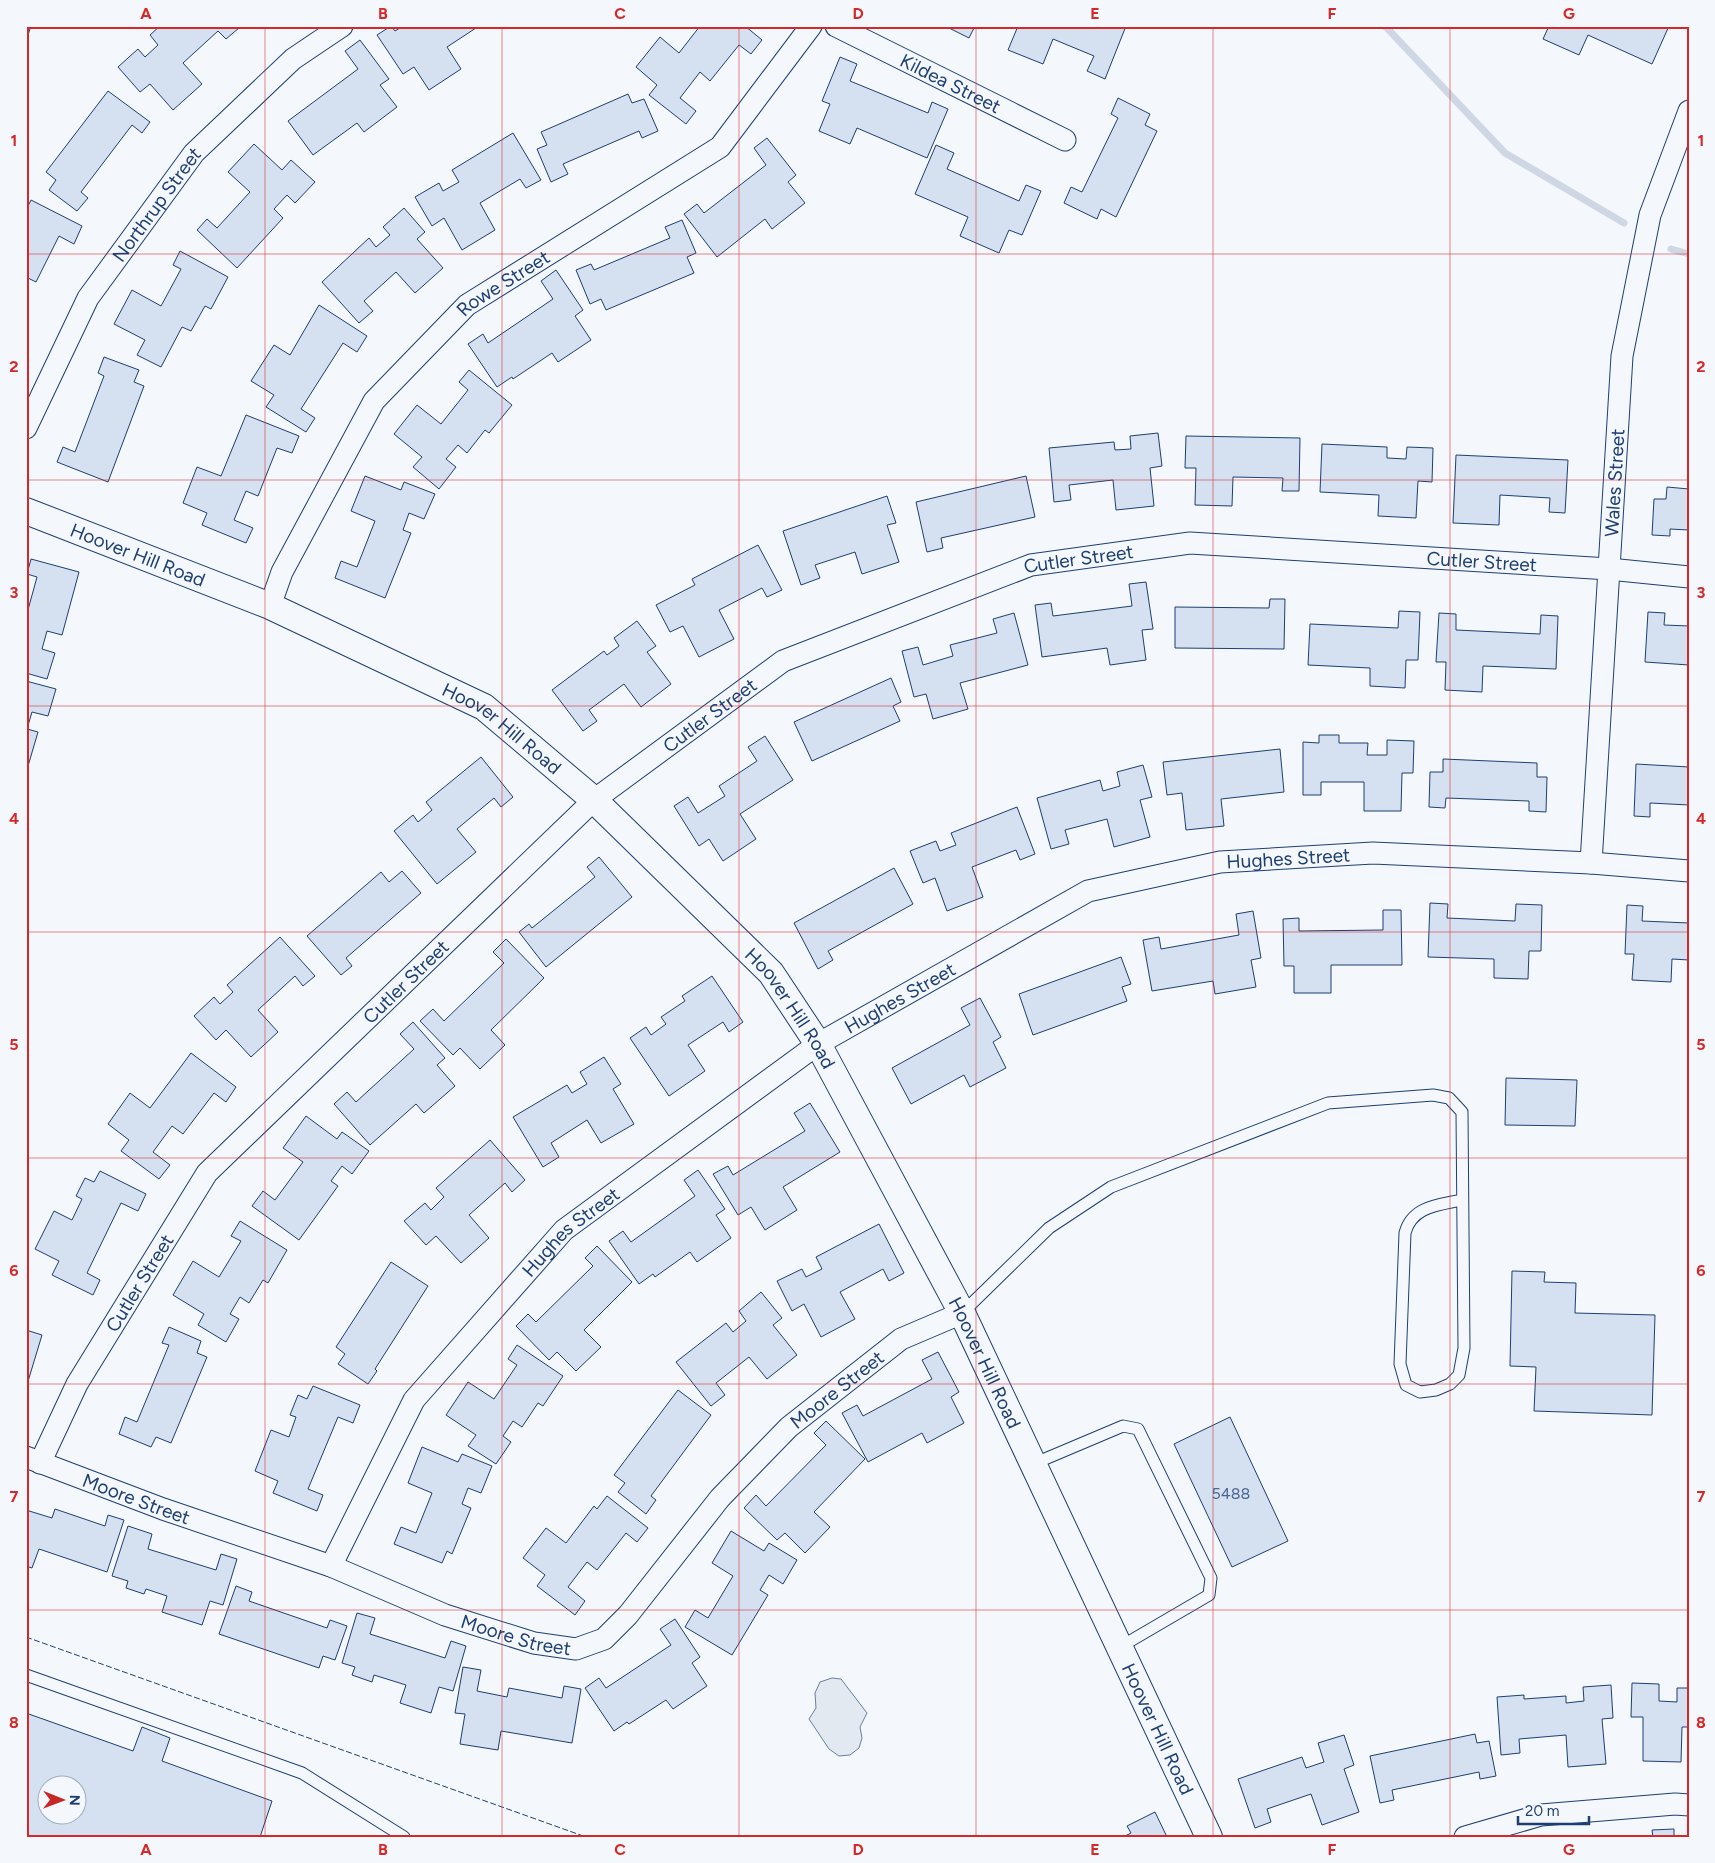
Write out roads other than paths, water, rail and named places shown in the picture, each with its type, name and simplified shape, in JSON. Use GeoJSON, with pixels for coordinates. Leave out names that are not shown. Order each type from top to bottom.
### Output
{"type":"FeatureCollection","features":[{"type":"Feature","properties":{"kind":"street","name":"Northrup Street"},"geometry":{"type":"LineString","coordinates":[[26,428],[88,298],[194,153],[293,59],[342,26]]}},
{"type":"Feature","properties":{"kind":"street","name":"Rowe Street"},"geometry":{"type":"LineString","coordinates":[[270,606],[282,572],[374,401],[467,305],[720,146],[811,26]]}},
{"type":"Feature","properties":{"kind":"street","name":"Kildea Street"},"geometry":{"type":"LineString","coordinates":[[836,26],[1064,140]]}},
{"type":"Feature","properties":{"kind":"street","name":"Wales Street"},"geometry":{"type":"LineString","coordinates":[[1591,863],[1622,356],[1650,214],[1689,111]]}},
{"type":"Feature","properties":{"kind":"street","name":"Hoover Hill Road"},"geometry":{"type":"LineString","coordinates":[[26,510],[270,606],[484,707],[594,800],[771,973],[818,1044],[962,1313],[1209,1837]]}},
{"type":"Feature","properties":{"kind":"street","name":"Cutler Street"},"geometry":{"type":"LineString","coordinates":[[33,1460],[77,1384],[207,1173],[594,800],[783,661],[1031,565],[1190,543],[1609,569],[1689,577]]}},
{"type":"Feature","properties":{"kind":"street","name":"Hughes Street"},"geometry":{"type":"LineString","coordinates":[[332,1566],[414,1400],[564,1230],[818,1044],[1088,891],[1220,862],[1364,854],[1591,863],[1689,871]]}},
{"type":"Feature","properties":{"kind":"street","name":"Moore Street"},"geometry":{"type":"LineString","coordinates":[[33,1460],[163,1509],[332,1566],[445,1615],[534,1643],[576,1649],[604,1639],[628,1616],[720,1498],[789,1427],[901,1339],[962,1313]]}},
{"type":"Feature","properties":{"kind":"street"},"geometry":{"type":"LineString","coordinates":[[1465,1837],[1541,1815],[1675,1804],[1689,1806]]}},
{"type":"Feature","properties":{"kind":"lane"},"geometry":{"type":"LineString","coordinates":[[962,1313],[1049,1228],[1111,1187],[1328,1103],[1433,1095],[1449,1098],[1462,1112],[1464,1348],[1459,1375],[1450,1384],[1436,1390],[1420,1392],[1406,1384],[1400,1364],[1406,1233],[1408,1223],[1421,1210],[1462,1200]]}},
{"type":"Feature","properties":{"kind":"lane"},"geometry":{"type":"LineString","coordinates":[[1033,1464],[1123,1426],[1138,1429],[1211,1578],[1209,1595],[1120,1647]]}},
{"type":"Feature","properties":{"kind":"lane"},"geometry":{"type":"LineString","coordinates":[[26,1675],[302,1773],[404,1837]]}},
{"type":"Feature","properties":{"kind":"waterway"},"geometry":{"type":"LineString","coordinates":[[1385,26],[1505,153],[1624,223]]}},
{"type":"Feature","properties":{"kind":"waterway"},"geometry":{"type":"LineString","coordinates":[[1671,249],[1689,254]]}}]}
